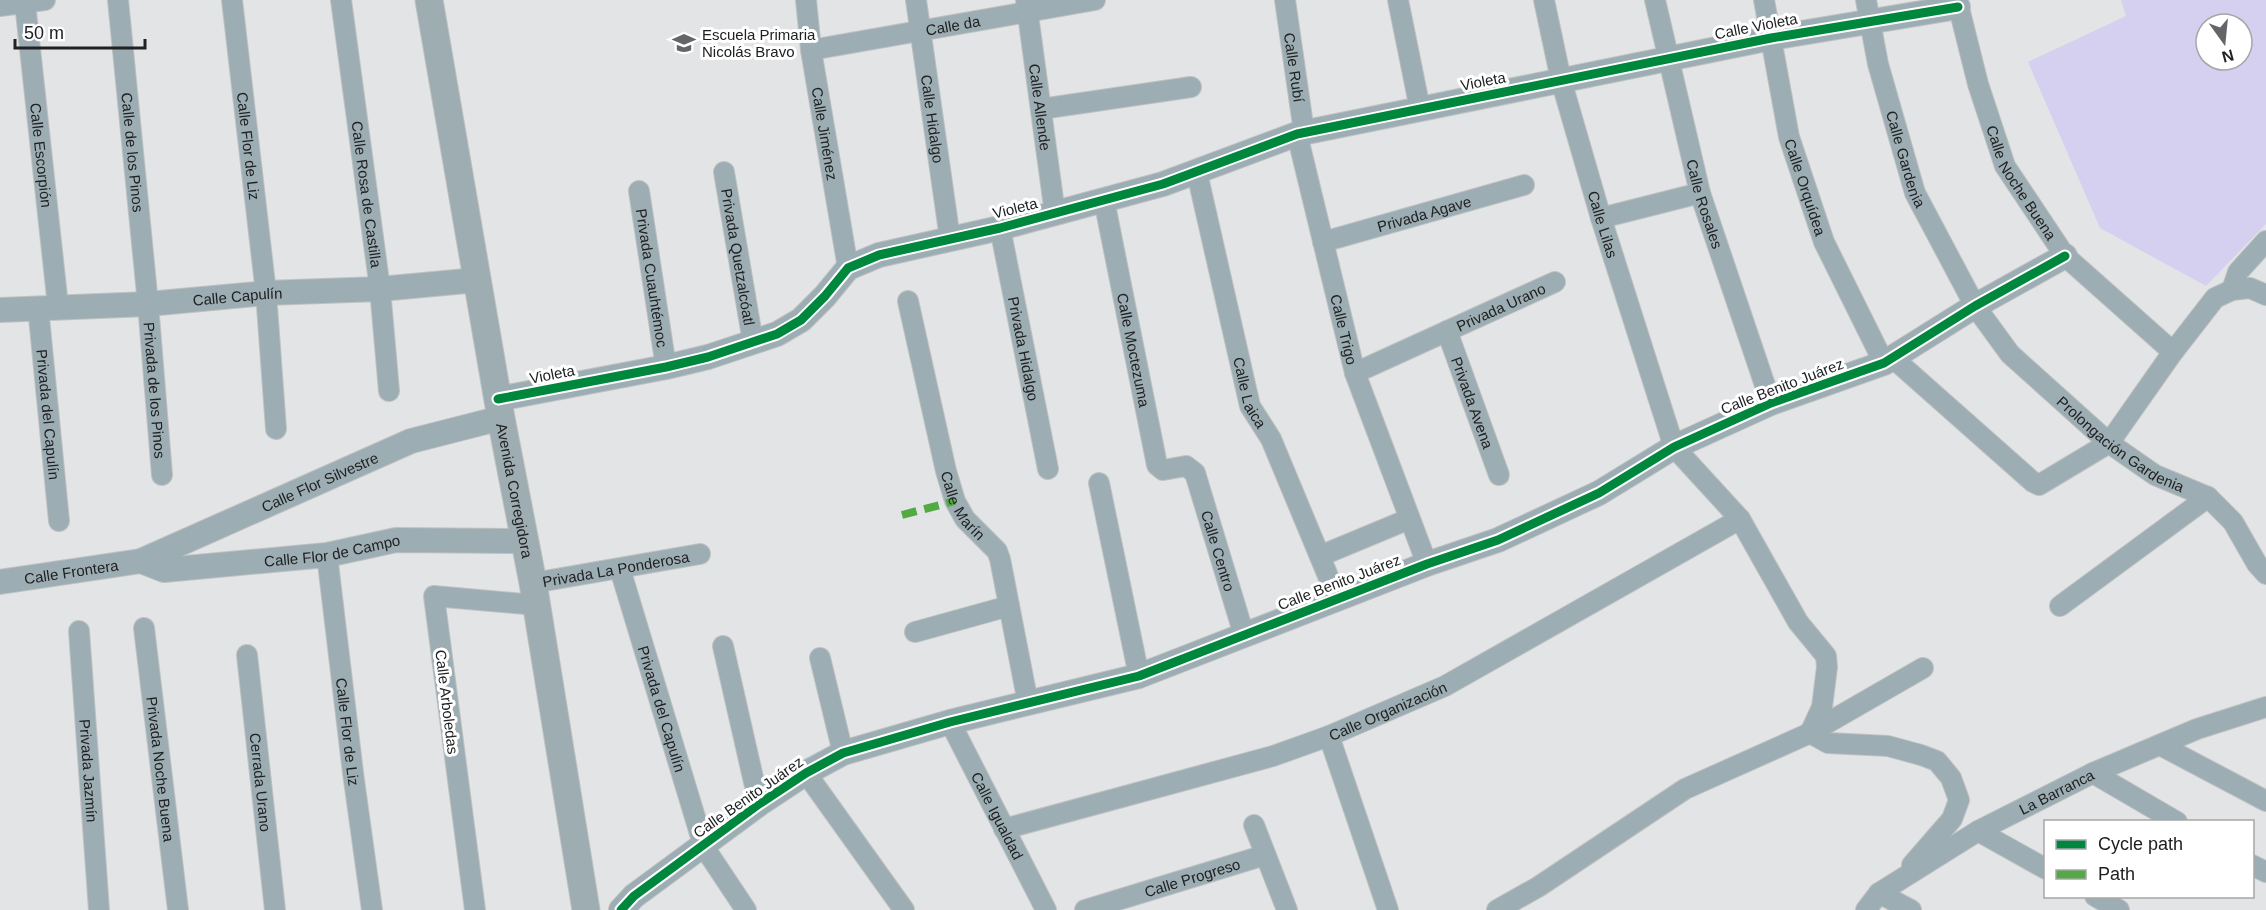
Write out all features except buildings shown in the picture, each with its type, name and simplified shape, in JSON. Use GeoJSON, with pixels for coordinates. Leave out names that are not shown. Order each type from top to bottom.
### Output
{"type":"FeatureCollection","features":[{"type":"Feature","properties":{"kind":"main road","name":"Avenida Corregidora"},"geometry":{"type":"LineString","coordinates":[[429,0],[499,408],[535,594],[585,910]]}},
{"type":"Feature","properties":{"kind":"street"},"geometry":{"type":"LineString","coordinates":[[0,6],[45,0]]}},
{"type":"Feature","properties":{"kind":"street","name":"Calle de los Pinos"},"geometry":{"type":"LineString","coordinates":[[118,0],[148,304]]}},
{"type":"Feature","properties":{"kind":"street","name":"Calle Flor de Liz"},"geometry":{"type":"LineString","coordinates":[[232,0],[266,293],[276,429]]}},
{"type":"Feature","properties":{"kind":"street","name":"Calle Rosa de Castilla"},"geometry":{"type":"LineString","coordinates":[[341,0],[380,289],[390,391]]}},
{"type":"Feature","properties":{"kind":"street","name":"Calle Jiménez"},"geometry":{"type":"LineString","coordinates":[[806,0],[812,50],[848,268]]}},
{"type":"Feature","properties":{"kind":"street","name":"Calle Hidalgo"},"geometry":{"type":"LineString","coordinates":[[916,0],[950,239]]}},
{"type":"Feature","properties":{"kind":"street","name":"Calle da"},"geometry":{"type":"LineString","coordinates":[[812,50],[920,32],[1027,5],[1095,0]]}},
{"type":"Feature","properties":{"kind":"street","name":"Calle Rubí"},"geometry":{"type":"LineString","coordinates":[[1285,0],[1300,133]]}},
{"type":"Feature","properties":{"kind":"street"},"geometry":{"type":"LineString","coordinates":[[1398,0],[1420,109]]}},
{"type":"Feature","properties":{"kind":"street","name":"Calle Lilas"},"geometry":{"type":"LineString","coordinates":[[1544,0],[1561,80],[1601,218],[1674,447]]}},
{"type":"Feature","properties":{"kind":"street","name":"Calle Rosales"},"geometry":{"type":"LineString","coordinates":[[1655,0],[1700,193],[1771,403]]}},
{"type":"Feature","properties":{"kind":"street","name":"Calle Orquídea"},"geometry":{"type":"LineString","coordinates":[[1764,0],[1789,137],[1824,242],[1888,361]]}},
{"type":"Feature","properties":{"kind":"street","name":"Calle Escorpión"},"geometry":{"type":"LineString","coordinates":[[25,3],[48,307]]}},
{"type":"Feature","properties":{"kind":"street","name":"Calle Violeta"},"geometry":{"type":"LineString","coordinates":[[1561,80],[1771,38],[1868,11],[1958,3]]}},
{"type":"Feature","properties":{"kind":"street","name":"Calle Noche Buena"},"geometry":{"type":"LineString","coordinates":[[1958,3],[1978,84],[2005,166],[2065,256],[2173,352]]}},
{"type":"Feature","properties":{"kind":"street","name":"Calle Allende"},"geometry":{"type":"LineString","coordinates":[[1027,5],[1055,214]]}},
{"type":"Feature","properties":{"kind":"street","name":"Calle Gardenia"},"geometry":{"type":"LineString","coordinates":[[1868,11],[1878,64],[1915,193],[1976,306]]}},
{"type":"Feature","properties":{"kind":"street","name":"Violeta"},"geometry":{"type":"LineString","coordinates":[[499,408],[708,357],[777,334],[801,320],[848,268],[879,255],[1000,228],[1163,184],[1300,133],[1561,80]]}},
{"type":"Feature","properties":{"kind":"street"},"geometry":{"type":"LineString","coordinates":[[1041,109],[1191,87]]}},
{"type":"Feature","properties":{"kind":"street","name":"Calle Trigo"},"geometry":{"type":"LineString","coordinates":[[1300,133],[1323,242],[1355,373],[1427,564]]}},
{"type":"Feature","properties":{"kind":"street","name":"Privada Quetzalcóatl"},"geometry":{"type":"LineString","coordinates":[[724,172],[753,342]]}},
{"type":"Feature","properties":{"kind":"street","name":"Calle Laica"},"geometry":{"type":"LineString","coordinates":[[1197,173],[1250,406],[1271,439],[1338,600]]}},
{"type":"Feature","properties":{"kind":"street","name":"Privada Agave"},"geometry":{"type":"LineString","coordinates":[[1323,242],[1524,185]]}},
{"type":"Feature","properties":{"kind":"street","name":"Privada Cuauhtémoc"},"geometry":{"type":"LineString","coordinates":[[639,191],[666,367]]}},
{"type":"Feature","properties":{"kind":"street"},"geometry":{"type":"LineString","coordinates":[[1601,218],[1700,193]]}},
{"type":"Feature","properties":{"kind":"street","name":"Calle Moctezuma"},"geometry":{"type":"LineString","coordinates":[[1104,200],[1157,465],[1163,470],[1190,467]]}},
{"type":"Feature","properties":{"kind":"street","name":"Privada Hidalgo"},"geometry":{"type":"LineString","coordinates":[[1000,228],[1048,468]]}},
{"type":"Feature","properties":{"kind":"street"},"geometry":{"type":"LineString","coordinates":[[2232,290],[2238,272],[2266,241]]}},
{"type":"Feature","properties":{"kind":"street","name":"Calle Benito Juárez"},"geometry":{"type":"LineString","coordinates":[[621,910],[634,896],[704,847],[759,804],[806,773],[843,753],[950,723],[1139,676],[1427,564],[1498,540],[1599,493],[1674,447],[1771,403],[1888,361],[1976,306],[2065,256]]}},
{"type":"Feature","properties":{"kind":"street","name":"Calle Capulín"},"geometry":{"type":"LineString","coordinates":[[0,310],[148,304],[266,293],[380,289],[477,280]]}},
{"type":"Feature","properties":{"kind":"street","name":"Privada Urano"},"geometry":{"type":"LineString","coordinates":[[1355,373],[1555,282]]}},
{"type":"Feature","properties":{"kind":"street"},"geometry":{"type":"LineString","coordinates":[[1888,361],[2036,484],[2046,482],[2109,443],[2173,352],[2215,298],[2232,290],[2250,288],[2266,295]]}},
{"type":"Feature","properties":{"kind":"street","name":"Calle Marín"},"geometry":{"type":"LineString","coordinates":[[908,301],[946,471],[955,501],[965,519],[997,551],[1028,703]]}},
{"type":"Feature","properties":{"kind":"street","name":"Privada de los Pinos"},"geometry":{"type":"LineString","coordinates":[[148,304],[162,475]]}},
{"type":"Feature","properties":{"kind":"street","name":"Prolongación Gardenia"},"geometry":{"type":"LineString","coordinates":[[1976,306],[2010,354],[2109,443],[2155,475],[2208,497],[2233,522],[2257,564],[2266,574]]}},
{"type":"Feature","properties":{"kind":"street","name":"Privada del Capulín"},"geometry":{"type":"LineString","coordinates":[[48,307],[59,521]]}},
{"type":"Feature","properties":{"kind":"street","name":"Privada Avena"},"geometry":{"type":"LineString","coordinates":[[1447,331],[1499,476]]}},
{"type":"Feature","properties":{"kind":"street","name":"Calle Flor Silvestre"},"geometry":{"type":"LineString","coordinates":[[141,561],[411,441],[499,408]]}},
{"type":"Feature","properties":{"kind":"street"},"geometry":{"type":"LineString","coordinates":[[1674,447],[1740,519],[1798,622],[1826,656],[1827,667],[1822,707],[1810,733]]}},
{"type":"Feature","properties":{"kind":"street","name":"Calle Centro"},"geometry":{"type":"LineString","coordinates":[[1190,467],[1195,473],[1244,635]]}},
{"type":"Feature","properties":{"kind":"street"},"geometry":{"type":"LineString","coordinates":[[1099,483],[1139,676]]}},
{"type":"Feature","properties":{"kind":"street"},"geometry":{"type":"LineString","coordinates":[[2060,606],[2208,497]]}},
{"type":"Feature","properties":{"kind":"street"},"geometry":{"type":"LineString","coordinates":[[1320,556],[1409,519]]}},
{"type":"Feature","properties":{"kind":"street","name":"Calle Organización"},"geometry":{"type":"LineString","coordinates":[[1004,829],[1273,756],[1329,736],[1445,686],[1740,519]]}},
{"type":"Feature","properties":{"kind":"street","name":"Calle Flor de Campo"},"geometry":{"type":"LineString","coordinates":[[141,561],[164,570],[327,555],[396,540],[524,541]]}},
{"type":"Feature","properties":{"kind":"street","name":"Privada La Ponderosa"},"geometry":{"type":"LineString","coordinates":[[535,594],[620,569],[700,554]]}},
{"type":"Feature","properties":{"kind":"street","name":"Calle Flor de Liz"},"geometry":{"type":"LineString","coordinates":[[327,555],[352,773],[372,910]]}},
{"type":"Feature","properties":{"kind":"street","name":"Calle Frontera"},"geometry":{"type":"LineString","coordinates":[[0,582],[141,561]]}},
{"type":"Feature","properties":{"kind":"street","name":"Privada del Capulín"},"geometry":{"type":"LineString","coordinates":[[620,569],[704,847]]}},
{"type":"Feature","properties":{"kind":"street","name":"Calle Arboledas"},"geometry":{"type":"LineString","coordinates":[[475,910],[434,596],[535,594]]}},
{"type":"Feature","properties":{"kind":"street"},"geometry":{"type":"LineString","coordinates":[[915,632],[1009,606]]}},
{"type":"Feature","properties":{"kind":"street","name":"Privada Noche Buena"},"geometry":{"type":"LineString","coordinates":[[144,628],[178,910]]}},
{"type":"Feature","properties":{"kind":"street","name":"Privada Jazmín"},"geometry":{"type":"LineString","coordinates":[[78,631],[99,910]]}},
{"type":"Feature","properties":{"kind":"street"},"geometry":{"type":"LineString","coordinates":[[723,646],[759,804]]}},
{"type":"Feature","properties":{"kind":"street","name":"Cerrada Urano"},"geometry":{"type":"LineString","coordinates":[[247,654],[275,910]]}},
{"type":"Feature","properties":{"kind":"street"},"geometry":{"type":"LineString","coordinates":[[820,658],[843,753]]}},
{"type":"Feature","properties":{"kind":"street"},"geometry":{"type":"LineString","coordinates":[[1497,910],[1538,887],[1685,789],[1810,733],[1923,668]]}},
{"type":"Feature","properties":{"kind":"street","name":"La Barranca"},"geometry":{"type":"LineString","coordinates":[[1866,910],[1879,893],[1978,831],[2093,773],[2197,729],[2263,712]]}},
{"type":"Feature","properties":{"kind":"street","name":"Calle Igualdad"},"geometry":{"type":"LineString","coordinates":[[950,723],[1046,910]]}},
{"type":"Feature","properties":{"kind":"street"},"geometry":{"type":"LineString","coordinates":[[1810,733],[1828,743],[1888,746],[1921,755],[1937,761],[1951,778],[1959,800],[1952,819],[1899,881]]}},
{"type":"Feature","properties":{"kind":"street"},"geometry":{"type":"LineString","coordinates":[[1329,736],[1388,910]]}},
{"type":"Feature","properties":{"kind":"street"},"geometry":{"type":"LineString","coordinates":[[2160,746],[2266,801]]}},
{"type":"Feature","properties":{"kind":"street"},"geometry":{"type":"LineString","coordinates":[[806,773],[904,910]]}},
{"type":"Feature","properties":{"kind":"street"},"geometry":{"type":"LineString","coordinates":[[2093,773],[2174,820]]}},
{"type":"Feature","properties":{"kind":"street"},"geometry":{"type":"LineString","coordinates":[[1254,825],[1287,910]]}},
{"type":"Feature","properties":{"kind":"street"},"geometry":{"type":"LineString","coordinates":[[1978,831],[2044,868]]}},
{"type":"Feature","properties":{"kind":"street"},"geometry":{"type":"LineString","coordinates":[[704,847],[746,910]]}},
{"type":"Feature","properties":{"kind":"street","name":"Calle Progreso"},"geometry":{"type":"LineString","coordinates":[[1085,910],[1265,855]]}},
{"type":"Feature","properties":{"kind":"street"},"geometry":{"type":"LineString","coordinates":[[1879,893],[1911,910]]}},
{"type":"Feature","properties":{"kind":"street"},"geometry":{"type":"LineString","coordinates":[[2097,898],[2119,910]]}},
{"type":"Feature","properties":{"kind":"shaded area"},"geometry":{"type":"Polygon","coordinates":[[[2121,0],[2266,0],[2266,224],[2206,286],[2100,228],[2028,62],[2126,16],[2121,0]]]}},
{"type":"Feature","properties":{"kind":"marked path"},"geometry":{"type":"LineString","coordinates":[[902,515],[955,501]]}},
{"type":"Feature","properties":{"kind":"cycle path"},"geometry":{"type":"LineString","coordinates":[[498,399],[708,357],[777,334],[801,320],[848,268],[879,255],[1000,228],[1163,184],[1297,134],[1771,38],[1958,7]]}},
{"type":"Feature","properties":{"kind":"cycle path"},"geometry":{"type":"LineString","coordinates":[[621,910],[634,896],[759,804],[806,773],[843,753],[950,722],[1139,676],[1427,564],[1498,540],[1599,493],[1674,447],[1771,403],[1884,363],[1975,306],[2065,256]]}},
{"type":"Feature","properties":{"kind":"place","name":"Escuela Primaria Nicolás Bravo"},"geometry":{"type":"Point","coordinates":[684,43]}}]}
